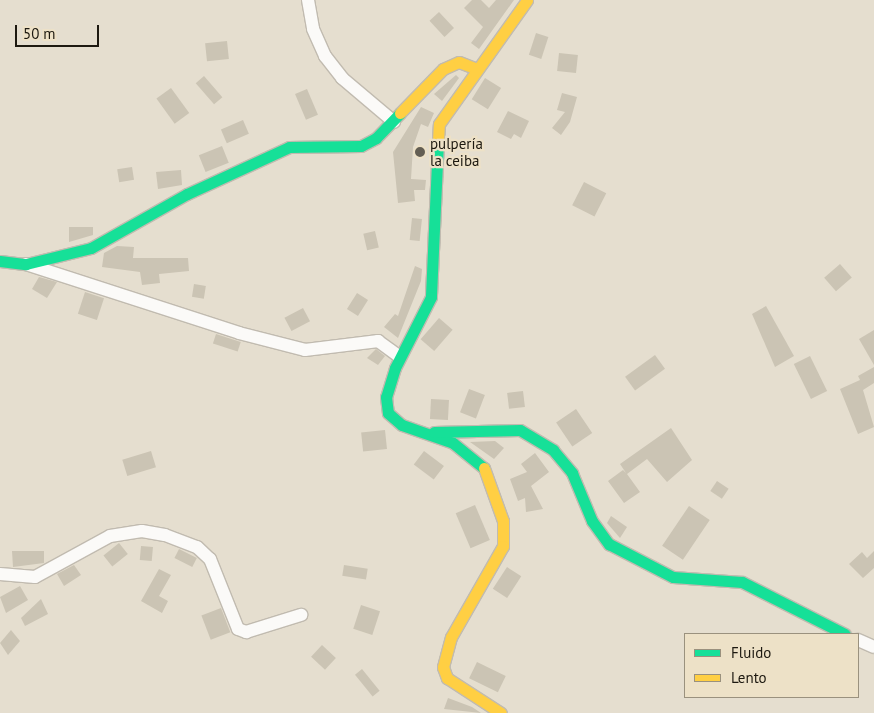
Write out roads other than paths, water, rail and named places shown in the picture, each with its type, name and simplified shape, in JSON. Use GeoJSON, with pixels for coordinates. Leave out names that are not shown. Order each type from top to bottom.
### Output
{"type":"FeatureCollection","features":[{"type":"Feature","properties":{"kind":"street"},"geometry":{"type":"LineString","coordinates":[[308,0],[313,29],[325,56],[342,78],[394,122]]}},
{"type":"Feature","properties":{"kind":"street"},"geometry":{"type":"LineString","coordinates":[[500,713],[447,678],[443,667],[451,637],[503,546],[503,521],[493,485],[480,461],[453,443],[402,425],[388,413],[386,397],[400,357],[422,321],[430,297],[439,124],[475,68],[528,0]]}},
{"type":"Feature","properties":{"kind":"street"},"geometry":{"type":"LineString","coordinates":[[26,264],[91,248],[187,194],[289,147],[361,146],[394,122],[443,69],[459,62],[475,68]]}},
{"type":"Feature","properties":{"kind":"street"},"geometry":{"type":"LineString","coordinates":[[0,261],[26,264],[248,336],[305,350],[378,341],[400,357]]}},
{"type":"Feature","properties":{"kind":"street"},"geometry":{"type":"LineString","coordinates":[[423,432],[520,430],[553,450],[572,474],[592,522],[609,544],[673,577],[742,582],[843,633]]}},
{"type":"Feature","properties":{"kind":"street"},"geometry":{"type":"LineString","coordinates":[[0,574],[35,577],[110,536],[142,531],[165,535],[196,547],[210,558],[238,628],[246,632],[301,615]]}},
{"type":"Feature","properties":{"kind":"street"},"geometry":{"type":"LineString","coordinates":[[859,640],[874,647]]}},
{"type":"Feature","properties":{"kind":"place","name":"pulpería la ceiba"},"geometry":{"type":"Point","coordinates":[420,152]}}]}
